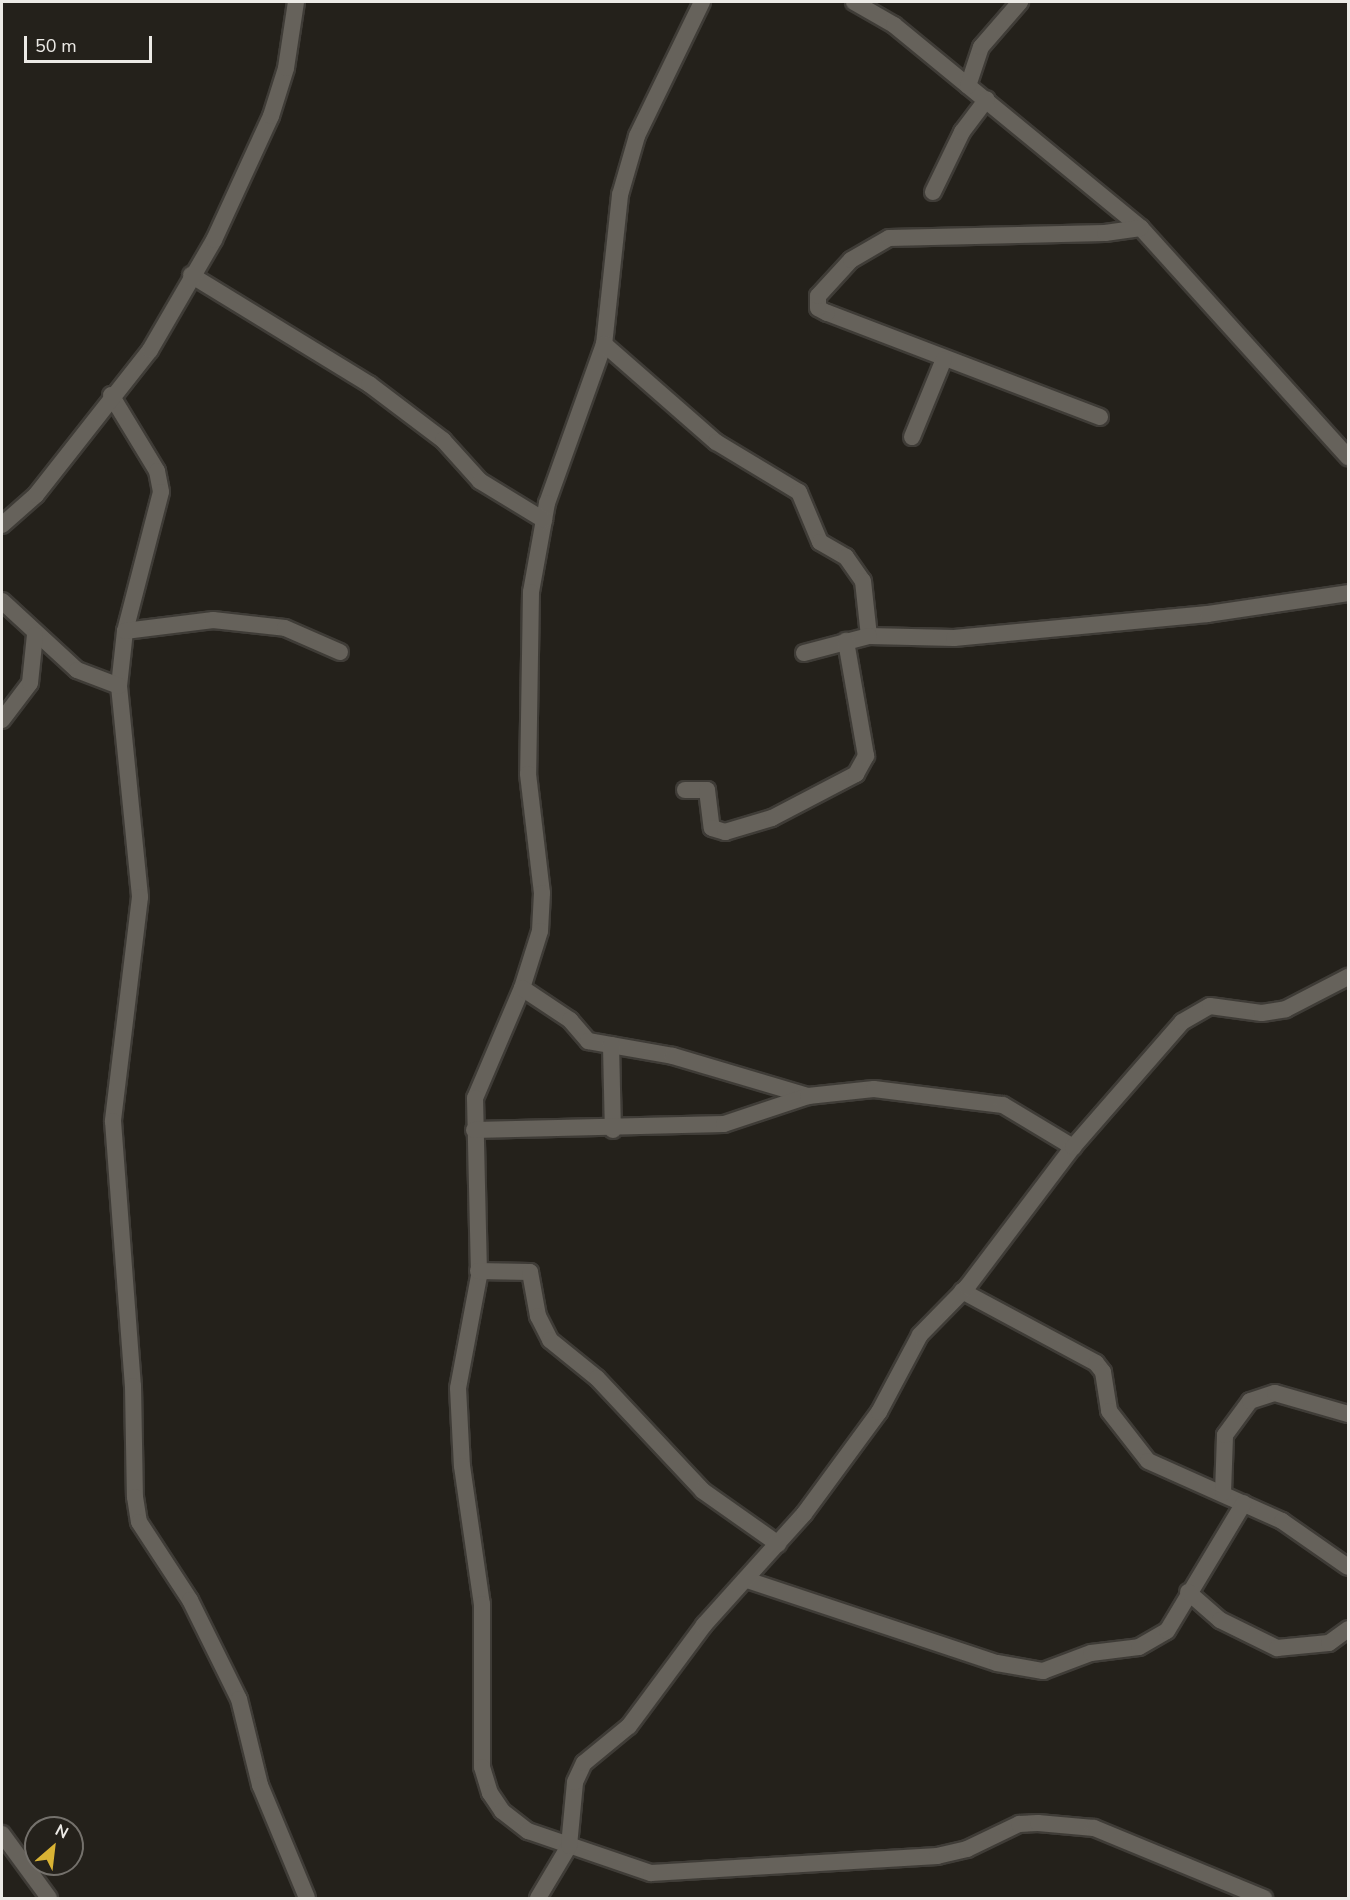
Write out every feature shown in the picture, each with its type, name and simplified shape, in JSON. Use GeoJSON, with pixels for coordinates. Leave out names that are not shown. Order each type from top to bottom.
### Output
{"type":"FeatureCollection","features":[{"type":"Feature","properties":{"kind":"street"},"geometry":{"type":"LineString","coordinates":[[2,525],[36,495],[111,395],[150,350],[191,275],[214,240],[271,116],[286,68],[296,2]]}},
{"type":"Feature","properties":{"kind":"street"},"geometry":{"type":"LineString","coordinates":[[702,2],[638,136],[620,195],[603,344],[570,429],[544,520],[531,592],[528,774],[542,893],[540,931],[522,988],[481,1077],[474,1130],[478,1271],[458,1388],[462,1466],[482,1604],[482,1767],[502,1811],[528,1831],[624,1867],[669,1874],[937,1856],[967,1849],[1019,1824],[1086,1826],[1264,1899]]}},
{"type":"Feature","properties":{"kind":"street"},"geometry":{"type":"LineString","coordinates":[[854,2],[894,25],[987,99],[1141,228],[1348,457]]}},
{"type":"Feature","properties":{"kind":"street"},"geometry":{"type":"LineString","coordinates":[[968,86],[981,47],[1020,2]]}},
{"type":"Feature","properties":{"kind":"street"},"geometry":{"type":"LineString","coordinates":[[933,192],[962,132],[987,99]]}},
{"type":"Feature","properties":{"kind":"street"},"geometry":{"type":"LineString","coordinates":[[1100,417],[827,313],[818,308],[818,296],[851,260],[889,238],[1105,234],[1141,228]]}},
{"type":"Feature","properties":{"kind":"street"},"geometry":{"type":"LineString","coordinates":[[191,275],[369,384],[443,440],[480,482],[544,520]]}},
{"type":"Feature","properties":{"kind":"street"},"geometry":{"type":"LineString","coordinates":[[603,344],[717,442],[799,492],[820,542],[846,557],[863,581],[869,636]]}},
{"type":"Feature","properties":{"kind":"street"},"geometry":{"type":"LineString","coordinates":[[912,437],[944,359]]}},
{"type":"Feature","properties":{"kind":"street"},"geometry":{"type":"LineString","coordinates":[[111,395],[157,471],[161,492],[125,631],[119,686],[140,897],[113,1121],[133,1386],[135,1497],[139,1522],[190,1600],[239,1699],[260,1785],[307,1899]]}},
{"type":"Feature","properties":{"kind":"street"},"geometry":{"type":"LineString","coordinates":[[804,653],[869,636],[954,638],[1208,614],[1348,593]]}},
{"type":"Feature","properties":{"kind":"street"},"geometry":{"type":"LineString","coordinates":[[2,601],[35,635],[77,670],[119,686]]}},
{"type":"Feature","properties":{"kind":"street"},"geometry":{"type":"LineString","coordinates":[[125,631],[213,620],[285,628],[340,652]]}},
{"type":"Feature","properties":{"kind":"street"},"geometry":{"type":"LineString","coordinates":[[2,720],[30,683],[35,635]]}},
{"type":"Feature","properties":{"kind":"street"},"geometry":{"type":"LineString","coordinates":[[685,790],[707,790],[712,828],[725,832],[772,818],[856,774],[866,756],[846,641]]}},
{"type":"Feature","properties":{"kind":"street"},"geometry":{"type":"LineString","coordinates":[[538,1899],[569,1846],[579,1771],[629,1726],[704,1625],[778,1544],[853,1450],[920,1335],[962,1291],[1073,1147],[1200,1008],[1274,1012],[1348,977]]}},
{"type":"Feature","properties":{"kind":"street"},"geometry":{"type":"LineString","coordinates":[[522,988],[570,1020],[585,1039],[673,1056],[808,1096]]}},
{"type":"Feature","properties":{"kind":"street"},"geometry":{"type":"LineString","coordinates":[[611,1045],[613,1130]]}},
{"type":"Feature","properties":{"kind":"street"},"geometry":{"type":"LineString","coordinates":[[474,1130],[613,1130],[724,1124],[808,1096],[874,1089],[991,1102],[1073,1147]]}},
{"type":"Feature","properties":{"kind":"street"},"geometry":{"type":"LineString","coordinates":[[478,1271],[530,1272],[537,1316],[550,1340],[597,1378],[703,1491],[778,1544]]}},
{"type":"Feature","properties":{"kind":"street"},"geometry":{"type":"LineString","coordinates":[[962,1291],[1083,1353],[1103,1372],[1109,1411],[1140,1454],[1244,1503],[1309,1537],[1348,1567]]}},
{"type":"Feature","properties":{"kind":"street"},"geometry":{"type":"LineString","coordinates":[[1223,1493],[1226,1435],[1250,1401],[1275,1393],[1348,1414]]}},
{"type":"Feature","properties":{"kind":"street"},"geometry":{"type":"LineString","coordinates":[[747,1580],[997,1664],[1044,1671],[1091,1653],[1152,1642],[1167,1631],[1188,1592],[1244,1503]]}},
{"type":"Feature","properties":{"kind":"street"},"geometry":{"type":"LineString","coordinates":[[1188,1592],[1220,1620],[1277,1648],[1329,1643],[1348,1629]]}},
{"type":"Feature","properties":{"kind":"street"},"geometry":{"type":"LineString","coordinates":[[2,1834],[50,1899]]}}]}
